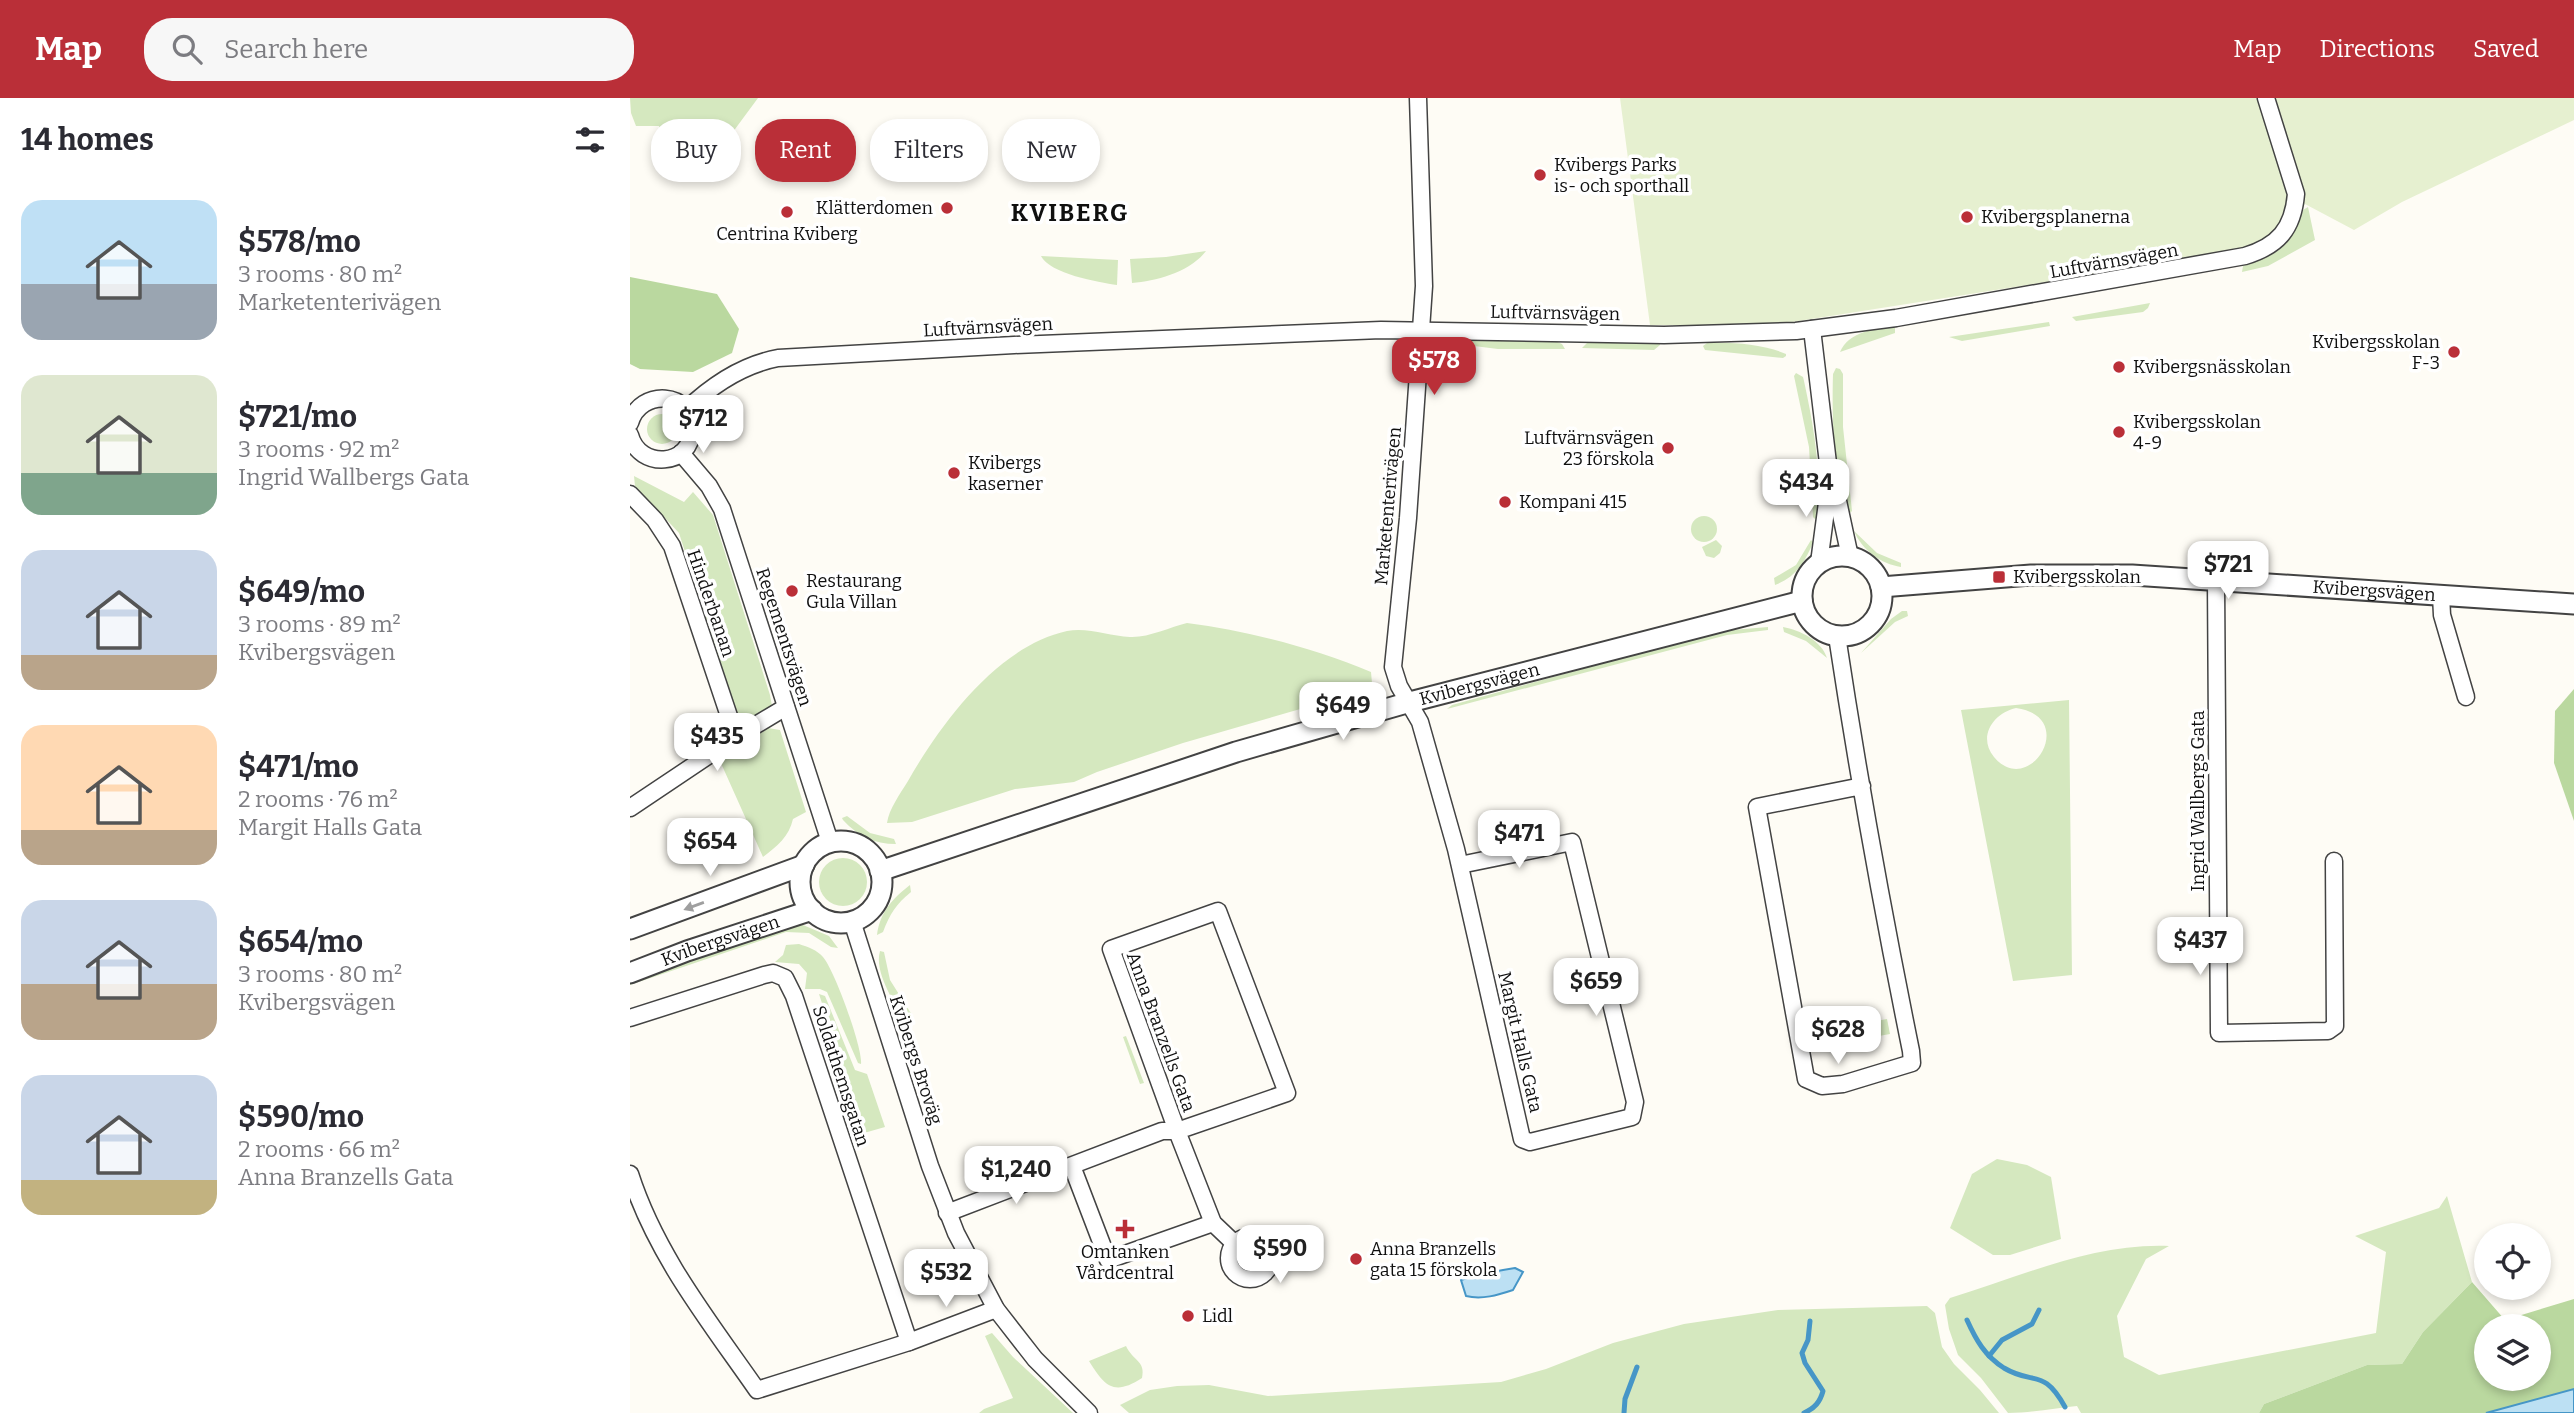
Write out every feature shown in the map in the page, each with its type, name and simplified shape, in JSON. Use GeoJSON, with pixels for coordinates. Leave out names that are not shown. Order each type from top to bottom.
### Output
{"type":"FeatureCollection","features":[{"type":"Feature","properties":{"kind":"street","name":"Marketenterivägen"},"geometry":{"type":"LineString","coordinates":[[1410,702],[1399,686],[1393,667],[1408,518],[1424,275],[1418,98]]}},
{"type":"Feature","properties":{"kind":"street","name":"Luftvärnsvägen"},"geometry":{"type":"LineString","coordinates":[[686,410],[728,377],[759,362],[778,358],[1014,345],[1420,329],[1664,335],[1776,332],[1910,316],[2245,256],[2265,250],[2283,234],[2291,221],[2296,194],[2266,98]]}},
{"type":"Feature","properties":{"kind":"street"},"geometry":{"type":"LineString","coordinates":[[1812,329],[1830,480],[1838,501],[1850,557]]}},
{"type":"Feature","properties":{"kind":"street"},"geometry":{"type":"LineString","coordinates":[[630,422],[634,403],[663,397],[678,402],[692,422],[688,445],[672,458],[658,460],[634,456],[630,435]]}},
{"type":"Feature","properties":{"kind":"street","name":"Regementsvägen"},"geometry":{"type":"LineString","coordinates":[[681,453],[709,486],[722,509],[830,842]]}},
{"type":"Feature","properties":{"kind":"street"},"geometry":{"type":"LineString","coordinates":[[1819,563],[1830,480]]}},
{"type":"Feature","properties":{"kind":"street","name":"Hinderbanan"},"geometry":{"type":"LineString","coordinates":[[630,494],[655,520],[672,546],[736,737]]}},
{"type":"Feature","properties":{"kind":"street"},"geometry":{"type":"LineString","coordinates":[[1839,556],[1850,557],[1873,571],[1881,587],[1881,604],[1869,626],[1854,635],[1837,636],[1820,630],[1808,618],[1802,601],[1805,580],[1819,563],[1839,556]]}},
{"type":"Feature","properties":{"kind":"street","name":"Kvibergsvägen"},"geometry":{"type":"LineString","coordinates":[[1881,587],[2075,573],[2574,604]]}},
{"type":"Feature","properties":{"kind":"street","name":"Ingrid Wallbergs Gata"},"geometry":{"type":"LineString","coordinates":[[2216,580],[2219,1033],[2328,1031],[2335,1026],[2334,861]]}},
{"type":"Feature","properties":{"kind":"street"},"geometry":{"type":"LineString","coordinates":[[2441,595],[2442,615],[2466,697]]}},
{"type":"Feature","properties":{"kind":"street","name":"Kvibergsvägen"},"geometry":{"type":"LineString","coordinates":[[880,871],[1236,752],[1410,702],[1802,601]]}},
{"type":"Feature","properties":{"kind":"street"},"geometry":{"type":"LineString","coordinates":[[1837,636],[1847,711],[1862,786],[1912,1063],[1843,1084],[1822,1086],[1806,1079],[1757,807],[1862,786]]}},
{"type":"Feature","properties":{"kind":"street","name":"Margit Halls Gata"},"geometry":{"type":"LineString","coordinates":[[1410,702],[1420,722],[1460,865],[1521,1139],[1538,1141],[1632,1117],[1635,1102],[1572,842],[1460,865]]}},
{"type":"Feature","properties":{"kind":"street"},"geometry":{"type":"LineString","coordinates":[[630,808],[786,707]]}},
{"type":"Feature","properties":{"kind":"street"},"geometry":{"type":"LineString","coordinates":[[846,841],[861,846],[873,857],[880,871],[881,890],[877,902],[863,916],[852,921],[834,922],[812,910],[801,889],[804,865],[814,851],[830,842],[846,841]]}},
{"type":"Feature","properties":{"kind":"street"},"geometry":{"type":"LineString","coordinates":[[630,929],[804,865]]}},
{"type":"Feature","properties":{"kind":"street","name":"Kvibergsvägen"},"geometry":{"type":"LineString","coordinates":[[630,973],[687,951],[812,910]]}},
{"type":"Feature","properties":{"kind":"street","name":"Anna Branzells Gata"},"geometry":{"type":"LineString","coordinates":[[947,1213],[1162,1131],[1177,1131],[1287,1093],[1218,911],[1111,950],[1177,1131],[1213,1223],[1234,1243]]}},
{"type":"Feature","properties":{"kind":"street","name":"Kvibergs Broväg"},"geometry":{"type":"LineString","coordinates":[[852,921],[947,1213],[968,1259],[996,1309],[1035,1359],[1089,1413]]}},
{"type":"Feature","properties":{"kind":"street","name":"Soldathemsgatan"},"geometry":{"type":"LineString","coordinates":[[630,1018],[764,975],[773,973],[785,978],[794,996],[909,1342]]}},
{"type":"Feature","properties":{"kind":"street"},"geometry":{"type":"LineString","coordinates":[[1072,1166],[1108,1260],[1213,1223]]}},
{"type":"Feature","properties":{"kind":"street"},"geometry":{"type":"LineString","coordinates":[[630,1174],[639,1202],[676,1274],[757,1390],[909,1342],[996,1309]]}},
{"type":"Feature","properties":{"kind":"green space"},"geometry":{"type":"Polygon","coordinates":[[[630,98],[758,98],[741,121],[651,119],[651,126],[636,126],[631,113],[630,98]]]}},
{"type":"Feature","properties":{"kind":"green space","name":"Kvibergsplanerna"},"geometry":{"type":"Polygon","coordinates":[[[1620,98],[2574,98],[2574,120],[2402,202],[2354,230],[2305,204],[2286,238],[2250,250],[1774,325],[1650,325],[1620,98]]]}},
{"type":"Feature","properties":{"kind":"green space"},"geometry":{"type":"Polygon","coordinates":[[[2308,207],[2315,240],[2268,266],[2242,272],[2243,266],[2282,248],[2293,233],[2303,210],[2308,207]]]}},
{"type":"Feature","properties":{"kind":"green space"},"geometry":{"type":"Polygon","coordinates":[[[1206,251],[1182,270],[1152,280],[1132,283],[1130,259],[1206,251]]]}},
{"type":"Feature","properties":{"kind":"green space"},"geometry":{"type":"Polygon","coordinates":[[[1041,256],[1118,260],[1117,285],[1064,272],[1054,268],[1041,256]]]}},
{"type":"Feature","properties":{"kind":"green space"},"geometry":{"type":"Polygon","coordinates":[[[630,277],[717,294],[739,329],[732,353],[693,372],[640,369],[630,364],[630,277]]]}},
{"type":"Feature","properties":{"kind":"green space"},"geometry":{"type":"Polygon","coordinates":[[[2150,303],[2143,312],[2076,321],[2072,317],[2150,303]]]}},
{"type":"Feature","properties":{"kind":"green space"},"geometry":{"type":"Polygon","coordinates":[[[2049,322],[2050,326],[1962,341],[1949,337],[2049,322]]]}},
{"type":"Feature","properties":{"kind":"green space"},"geometry":{"type":"Polygon","coordinates":[[[1895,326],[1895,333],[1840,352],[1849,340],[1856,336],[1895,326]]]}},
{"type":"Feature","properties":{"kind":"green space"},"geometry":{"type":"Polygon","coordinates":[[[1452,340],[1555,341],[1565,349],[1498,349],[1453,344],[1452,340]]]}},
{"type":"Feature","properties":{"kind":"green space"},"geometry":{"type":"Polygon","coordinates":[[[1660,342],[1660,345],[1654,350],[1582,348],[1587,343],[1660,342]]]}},
{"type":"Feature","properties":{"kind":"green space"},"geometry":{"type":"Polygon","coordinates":[[[1707,343],[1758,346],[1786,356],[1783,358],[1705,350],[1703,346],[1707,343]]]}},
{"type":"Feature","properties":{"kind":"green space"},"geometry":{"type":"Polygon","coordinates":[[[1836,368],[1843,374],[1843,427],[1852,511],[1849,514],[1839,485],[1834,446],[1833,374],[1836,368]]]}},
{"type":"Feature","properties":{"kind":"green space"},"geometry":{"type":"Polygon","coordinates":[[[1796,373],[1803,377],[1816,449],[1819,500],[1818,517],[1815,519],[1809,447],[1794,376],[1796,373]]]}},
{"type":"Feature","properties":{"kind":"green space"},"geometry":{"type":"Polygon","coordinates":[[[662,414],[668,415],[676,423],[676,435],[668,443],[662,444],[656,443],[648,435],[647,429],[648,423],[656,415],[662,414]]]}},
{"type":"Feature","properties":{"kind":"green space"},"geometry":{"type":"Polygon","coordinates":[[[634,476],[684,502],[693,492],[713,515],[772,706],[750,719],[738,718],[679,533],[635,486],[634,476]]]}},
{"type":"Feature","properties":{"kind":"green space"},"geometry":{"type":"Polygon","coordinates":[[[1704,516],[1713,520],[1717,529],[1713,538],[1704,542],[1695,538],[1691,529],[1695,520],[1704,516]]]}},
{"type":"Feature","properties":{"kind":"green space"},"geometry":{"type":"Polygon","coordinates":[[[1854,531],[1877,553],[1901,563],[1901,567],[1886,563],[1873,555],[1854,531]]]}},
{"type":"Feature","properties":{"kind":"green space"},"geometry":{"type":"Polygon","coordinates":[[[1716,540],[1722,546],[1720,553],[1714,558],[1706,556],[1702,547],[1716,540]]]}},
{"type":"Feature","properties":{"kind":"green space"},"geometry":{"type":"Polygon","coordinates":[[[1811,540],[1813,542],[1810,549],[1799,568],[1775,585],[1774,578],[1796,565],[1811,540]]]}},
{"type":"Feature","properties":{"kind":"green space"},"geometry":{"type":"Polygon","coordinates":[[[1902,611],[1907,611],[1908,616],[1895,622],[1861,653],[1891,619],[1902,611]]]}},
{"type":"Feature","properties":{"kind":"green space"},"geometry":{"type":"Polygon","coordinates":[[[1187,623],[1257,636],[1326,655],[1371,672],[1372,683],[1359,692],[1183,743],[1074,782],[1015,789],[912,822],[887,823],[898,796],[937,735],[974,690],[1018,653],[1042,639],[1067,631],[1083,630],[1137,637],[1187,623]]]}},
{"type":"Feature","properties":{"kind":"green space"},"geometry":{"type":"Polygon","coordinates":[[[1768,627],[1768,630],[1727,635],[1447,709],[1452,705],[1720,631],[1768,627]]]}},
{"type":"Feature","properties":{"kind":"green space"},"geometry":{"type":"Polygon","coordinates":[[[1783,627],[1810,637],[1820,646],[1827,658],[1806,641],[1784,632],[1783,627]]]}},
{"type":"Feature","properties":{"kind":"green space"},"geometry":{"type":"Polygon","coordinates":[[[2574,689],[2574,821],[2554,763],[2555,711],[2574,689]]]}},
{"type":"Feature","properties":{"kind":"green space"},"geometry":{"type":"Polygon","coordinates":[[[2069,700],[2072,975],[2013,981],[1961,710],[2069,700]],[[2016,708],[2001,715],[1990,726],[1987,741],[1989,749],[1994,757],[2008,767],[2021,768],[2033,762],[2042,752],[2046,739],[2044,725],[2035,714],[2016,708]]]}},
{"type":"Feature","properties":{"kind":"green space"},"geometry":{"type":"Polygon","coordinates":[[[768,728],[780,730],[806,812],[793,819],[778,845],[763,857],[720,761],[768,728]]]}},
{"type":"Feature","properties":{"kind":"green space"},"geometry":{"type":"Polygon","coordinates":[[[847,816],[870,833],[894,839],[896,844],[874,841],[861,835],[843,820],[842,818],[847,816]]]}},
{"type":"Feature","properties":{"kind":"green space"},"geometry":{"type":"Polygon","coordinates":[[[843,858],[860,865],[867,882],[860,899],[843,906],[826,899],[819,882],[826,865],[843,858]]]}},
{"type":"Feature","properties":{"kind":"green space"},"geometry":{"type":"Polygon","coordinates":[[[910,885],[911,892],[894,910],[883,932],[877,935],[888,906],[910,885]]]}},
{"type":"Feature","properties":{"kind":"green space"},"geometry":{"type":"Polygon","coordinates":[[[803,925],[829,936],[838,948],[831,947],[809,933],[786,932],[630,985],[630,980],[787,926],[803,925]]]}},
{"type":"Feature","properties":{"kind":"green space"},"geometry":{"type":"Polygon","coordinates":[[[799,944],[818,952],[828,965],[853,1027],[861,1064],[858,1063],[827,992],[805,989],[807,973],[799,964],[775,962],[783,955],[786,945],[799,944]]]}},
{"type":"Feature","properties":{"kind":"green space"},"geometry":{"type":"Polygon","coordinates":[[[880,951],[884,952],[890,980],[912,1015],[902,1018],[890,994],[880,968],[880,951]]]}},
{"type":"Feature","properties":{"kind":"green space"},"geometry":{"type":"Polygon","coordinates":[[[819,994],[825,996],[855,1070],[867,1074],[885,1127],[864,1133],[819,994]]]}},
{"type":"Feature","properties":{"kind":"green space"},"geometry":{"type":"Polygon","coordinates":[[[1887,1019],[1890,1034],[1829,1045],[1826,1030],[1887,1019]]]}},
{"type":"Feature","properties":{"kind":"green space"},"geometry":{"type":"Polygon","coordinates":[[[1126,1036],[1144,1083],[1140,1084],[1123,1037],[1126,1036]]]}},
{"type":"Feature","properties":{"kind":"green space"},"geometry":{"type":"Polygon","coordinates":[[[1997,1159],[2027,1165],[2051,1177],[2061,1239],[2010,1255],[1993,1255],[1950,1228],[1972,1174],[1997,1159]]]}},
{"type":"Feature","properties":{"kind":"green space"},"geometry":{"type":"Polygon","coordinates":[[[2447,1196],[2472,1282],[2423,1332],[2402,1364],[2367,1365],[2264,1404],[2259,1413],[2081,1413],[2077,1406],[2008,1413],[1981,1378],[1958,1355],[1949,1329],[1945,1305],[1950,1298],[2085,1255],[2141,1246],[2169,1246],[2146,1259],[2117,1316],[2124,1357],[2159,1375],[2376,1333],[2386,1252],[2355,1236],[2439,1208],[2447,1196]]]}},
{"type":"Feature","properties":{"kind":"green space"},"geometry":{"type":"Polygon","coordinates":[[[2472,1282],[2474,1300],[2488,1300],[2500,1314],[2474,1314],[2474,1391],[2551,1391],[2551,1314],[2525,1314],[2574,1299],[2574,1389],[2486,1413],[2259,1413],[2264,1404],[2367,1365],[2402,1364],[2423,1332],[2472,1282]]]}},
{"type":"Feature","properties":{"kind":"green space"},"geometry":{"type":"Polygon","coordinates":[[[1927,1306],[1935,1313],[1942,1347],[1999,1413],[1129,1413],[1120,1405],[1150,1390],[1177,1386],[1209,1385],[1268,1396],[1501,1382],[1546,1369],[1613,1343],[1684,1324],[1778,1310],[1927,1306]]]}},
{"type":"Feature","properties":{"kind":"green space"},"geometry":{"type":"Polygon","coordinates":[[[992,1333],[1013,1357],[1073,1413],[979,1413],[1013,1398],[985,1336],[992,1333]]]}},
{"type":"Feature","properties":{"kind":"green space"},"geometry":{"type":"Polygon","coordinates":[[[1126,1346],[1141,1364],[1142,1378],[1124,1387],[1110,1386],[1089,1361],[1126,1346]]]}},
{"type":"Feature","properties":{"kind":"water"},"geometry":{"type":"Polygon","coordinates":[[[1515,1268],[1523,1272],[1513,1290],[1484,1297],[1466,1296],[1461,1280],[1515,1268]]]}},
{"type":"Feature","properties":{"kind":"water"},"geometry":{"type":"Polygon","coordinates":[[[2574,1389],[2574,1413],[2486,1413],[2574,1389]]]}},
{"type":"Feature","properties":{"kind":"waterway"},"geometry":{"type":"LineString","coordinates":[[1989,1356],[2002,1340],[2032,1324],[2039,1310]]}},
{"type":"Feature","properties":{"kind":"waterway"},"geometry":{"type":"LineString","coordinates":[[1967,1320],[1991,1358],[2014,1373],[2044,1382],[2065,1407]]}},
{"type":"Feature","properties":{"kind":"waterway"},"geometry":{"type":"LineString","coordinates":[[1804,1413],[1816,1404],[1823,1391],[1805,1363],[1802,1353],[1808,1340],[1810,1321]]}},
{"type":"Feature","properties":{"kind":"waterway"},"geometry":{"type":"LineString","coordinates":[[1624,1413],[1625,1399],[1637,1367]]}},
{"type":"Feature","properties":{"kind":"place","name":"Kvibergs Parks is- och sporthall"},"geometry":{"type":"Point","coordinates":[1540,175]}},
{"type":"Feature","properties":{"kind":"place","name":"Klätterdomen"},"geometry":{"type":"Point","coordinates":[947,208]}},
{"type":"Feature","properties":{"kind":"place","name":"Centrina Kviberg"},"geometry":{"type":"Point","coordinates":[787,212]}},
{"type":"Feature","properties":{"kind":"place","name":"Kvibergsplanerna"},"geometry":{"type":"Point","coordinates":[1967,217]}},
{"type":"Feature","properties":{"kind":"place","name":"Kvibergsskolan F-3"},"geometry":{"type":"Point","coordinates":[2454,352]}},
{"type":"Feature","properties":{"kind":"place","name":"Kvibergsnässkolan"},"geometry":{"type":"Point","coordinates":[2119,367]}},
{"type":"Feature","properties":{"kind":"place","name":"Kvibergsskolan 4-9"},"geometry":{"type":"Point","coordinates":[2119,432]}},
{"type":"Feature","properties":{"kind":"place","name":"Luftvärnsvägen 23 förskola"},"geometry":{"type":"Point","coordinates":[1668,448]}},
{"type":"Feature","properties":{"kind":"place","name":"Kvibergs kaserner"},"geometry":{"type":"Point","coordinates":[954,473]}},
{"type":"Feature","properties":{"kind":"place","name":"Kompani 415"},"geometry":{"type":"Point","coordinates":[1505,502]}},
{"type":"Feature","properties":{"kind":"place","name":"Kvibergsskolan"},"geometry":{"type":"Point","coordinates":[1999,577]}},
{"type":"Feature","properties":{"kind":"place","name":"Restaurang Gula Villan"},"geometry":{"type":"Point","coordinates":[792,591]}},
{"type":"Feature","properties":{"kind":"place","name":"Omtanken Vårdcentral"},"geometry":{"type":"Point","coordinates":[1125,1229]}},
{"type":"Feature","properties":{"kind":"place","name":"Anna Branzells gata 15 förskola"},"geometry":{"type":"Point","coordinates":[1356,1259]}},
{"type":"Feature","properties":{"kind":"place","name":"Lidl"},"geometry":{"type":"Point","coordinates":[1188,1316]}},
{"type":"Feature","properties":{"kind":"district","name":"KVIBERG"},"geometry":{"type":"Point","coordinates":[1070,213]}}]}
